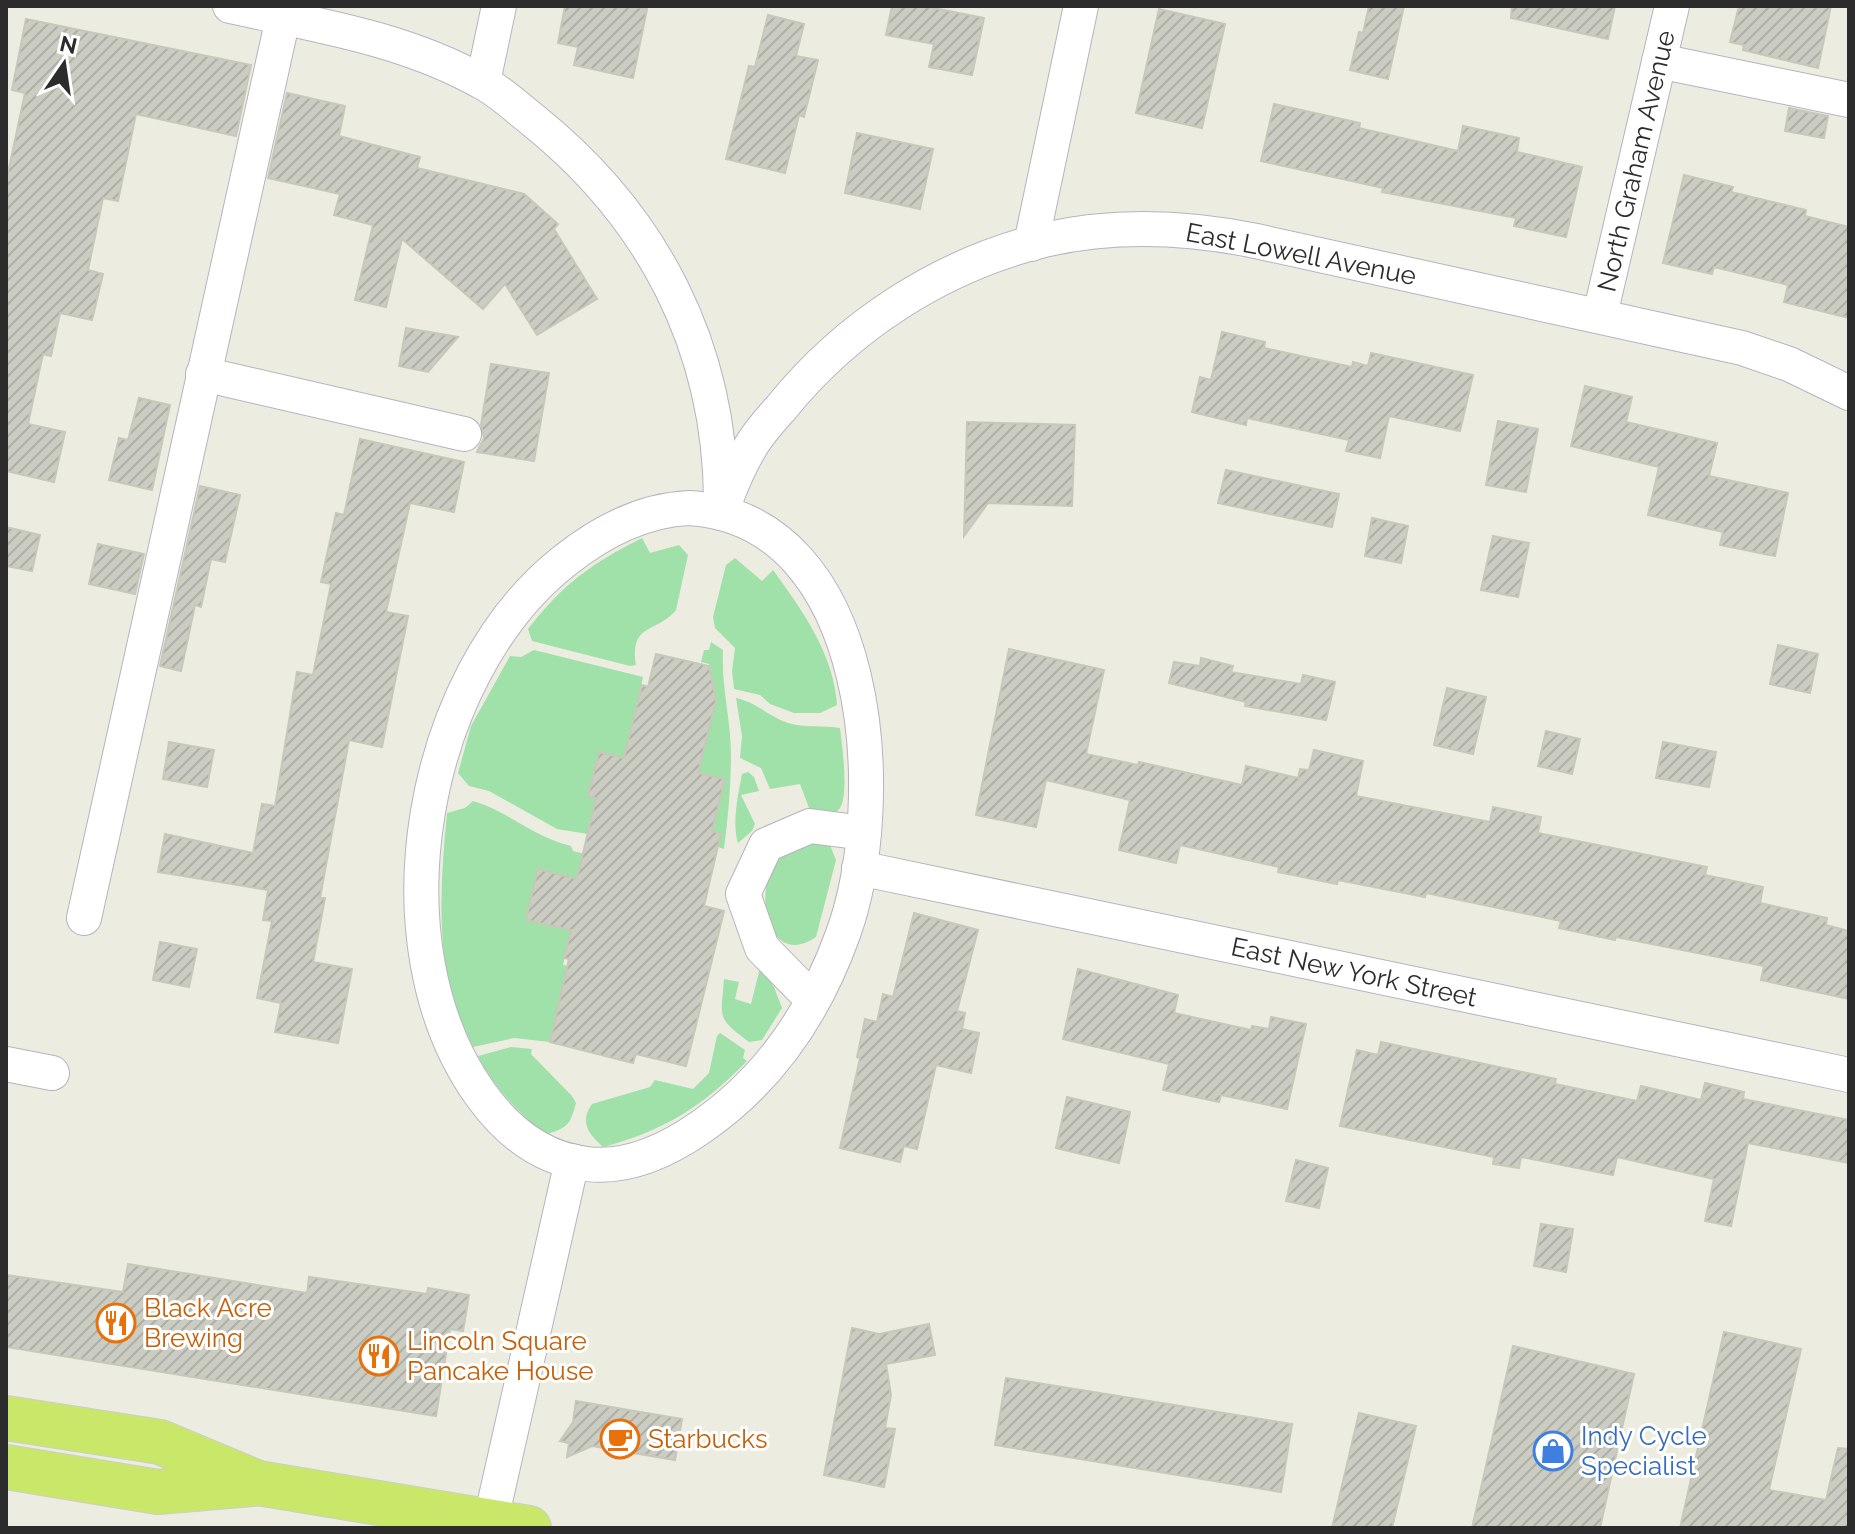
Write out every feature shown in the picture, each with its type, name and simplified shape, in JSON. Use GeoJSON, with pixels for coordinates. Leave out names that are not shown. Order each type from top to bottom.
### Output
{"type":"FeatureCollection","features":[{"type":"Feature","properties":{"kind":"main road"},"geometry":{"type":"LineString","coordinates":[[6,1418],[160,1442],[258,1483],[503,1526]]}},
{"type":"Feature","properties":{"kind":"main road"},"geometry":{"type":"LineString","coordinates":[[6,1467],[158,1492],[258,1483]]}},
{"type":"Feature","properties":{"kind":"street"},"geometry":{"type":"LineString","coordinates":[[230,6],[387,42],[483,82],[547,132],[599,180],[642,237],[668,280],[693,337],[707,383],[718,445],[721,513]]}},
{"type":"Feature","properties":{"kind":"street"},"geometry":{"type":"LineString","coordinates":[[483,82],[499,6]]}},
{"type":"Feature","properties":{"kind":"street"},"geometry":{"type":"LineString","coordinates":[[1031,244],[1081,6]]}},
{"type":"Feature","properties":{"kind":"street","name":"North Graham Avenue"},"geometry":{"type":"LineString","coordinates":[[1600,315],[1672,6]]}},
{"type":"Feature","properties":{"kind":"street"},"geometry":{"type":"LineString","coordinates":[[84,918],[283,18]]}},
{"type":"Feature","properties":{"kind":"street"},"geometry":{"type":"LineString","coordinates":[[1659,61],[1849,100]]}},
{"type":"Feature","properties":{"kind":"street","name":"East Lowell Avenue"},"geometry":{"type":"LineString","coordinates":[[721,513],[740,467],[758,436],[801,383],[873,319],[970,265],[1062,237],[1135,230],[1208,232],[1256,241],[1758,352],[1818,376],[1849,393]]}},
{"type":"Feature","properties":{"kind":"street"},"geometry":{"type":"LineString","coordinates":[[203,374],[464,434]]}},
{"type":"Feature","properties":{"kind":"street"},"geometry":{"type":"LineString","coordinates":[[679,509],[700,509],[721,513],[769,536],[787,549],[817,585],[833,616],[849,660],[863,721],[867,770],[864,833],[844,931],[813,1000],[773,1062],[750,1088],[685,1138],[646,1157],[630,1161],[589,1164],[572,1161],[541,1151],[502,1122],[465,1070],[439,1011],[431,981],[422,899],[425,833],[435,781],[448,737],[474,676],[519,606],[551,571],[591,541],[636,520],[679,509]]}},
{"type":"Feature","properties":{"kind":"street"},"geometry":{"type":"LineString","coordinates":[[813,1000],[762,948],[743,894],[766,845],[810,826],[864,833]]}},
{"type":"Feature","properties":{"kind":"street","name":"East New York Street"},"geometry":{"type":"LineString","coordinates":[[859,868],[1849,1075]]}},
{"type":"Feature","properties":{"kind":"street"},"geometry":{"type":"LineString","coordinates":[[6,1064],[52,1073]]}},
{"type":"Feature","properties":{"kind":"street"},"geometry":{"type":"LineString","coordinates":[[503,1526],[572,1161]]}},
{"type":"Feature","properties":{"kind":"green space"},"geometry":{"type":"Polygon","coordinates":[[[642,538],[650,553],[679,545],[688,555],[676,610],[641,635],[635,651],[636,665],[532,641],[528,629],[566,587],[593,566],[642,538]]]}},
{"type":"Feature","properties":{"kind":"green space"},"geometry":{"type":"Polygon","coordinates":[[[735,558],[762,581],[773,570],[795,601],[823,650],[835,686],[837,705],[820,713],[794,713],[770,704],[760,695],[734,689],[732,671],[735,648],[715,628],[713,617],[726,565],[735,558]]]}},
{"type":"Feature","properties":{"kind":"green space"},"geometry":{"type":"Polygon","coordinates":[[[711,642],[723,650],[731,742],[724,849],[718,847],[721,833],[712,831],[724,779],[698,773],[716,699],[709,664],[701,662],[704,650],[709,650],[711,642]]]}},
{"type":"Feature","properties":{"kind":"green space"},"geometry":{"type":"Polygon","coordinates":[[[534,650],[643,677],[624,758],[599,752],[603,800],[594,835],[557,829],[489,791],[469,786],[458,773],[471,726],[510,656],[521,657],[534,650]]]}},
{"type":"Feature","properties":{"kind":"green space"},"geometry":{"type":"Polygon","coordinates":[[[736,698],[788,723],[840,728],[844,781],[843,801],[838,811],[816,816],[809,808],[800,784],[770,789],[761,768],[740,758],[742,736],[736,698]]]}},
{"type":"Feature","properties":{"kind":"green space"},"geometry":{"type":"Polygon","coordinates":[[[748,772],[754,777],[759,791],[741,795],[755,824],[752,831],[738,843],[737,800],[742,774],[748,772]]]}},
{"type":"Feature","properties":{"kind":"green space"},"geometry":{"type":"Polygon","coordinates":[[[473,801],[545,837],[571,846],[573,851],[589,855],[583,880],[538,869],[526,919],[571,930],[563,965],[576,968],[558,1008],[550,1042],[514,1038],[473,1047],[453,1000],[446,970],[441,912],[447,813],[465,808],[473,801]]]}},
{"type":"Feature","properties":{"kind":"green space"},"geometry":{"type":"Polygon","coordinates":[[[806,839],[830,845],[836,860],[816,937],[800,944],[788,944],[770,926],[765,896],[773,867],[779,858],[806,839]]]}},
{"type":"Feature","properties":{"kind":"green space"},"geometry":{"type":"Polygon","coordinates":[[[760,968],[774,987],[782,1008],[762,1040],[749,1042],[723,1016],[724,979],[739,982],[735,999],[751,1004],[760,968]]]}},
{"type":"Feature","properties":{"kind":"green space"},"geometry":{"type":"Polygon","coordinates":[[[720,1033],[745,1050],[743,1058],[747,1061],[715,1091],[664,1125],[625,1141],[603,1147],[594,1137],[586,1122],[592,1104],[650,1087],[655,1080],[693,1089],[709,1073],[720,1033]]]}},
{"type":"Feature","properties":{"kind":"green space"},"geometry":{"type":"Polygon","coordinates":[[[511,1047],[532,1049],[531,1054],[572,1096],[576,1103],[574,1111],[563,1128],[544,1135],[499,1089],[478,1056],[511,1047]]]}},
{"type":"Feature","properties":{"kind":"building"},"geometry":{"type":"Polygon","coordinates":[[[565,6],[632,6],[647,9],[633,78],[574,65],[578,47],[558,43],[565,6]]]}},
{"type":"Feature","properties":{"kind":"building"},"geometry":{"type":"Polygon","coordinates":[[[892,6],[924,6],[984,18],[972,75],[929,67],[934,44],[886,35],[892,6]]]}},
{"type":"Feature","properties":{"kind":"building"},"geometry":{"type":"Polygon","coordinates":[[[1369,6],[1404,6],[1388,79],[1350,70],[1369,6]]]}},
{"type":"Feature","properties":{"kind":"building"},"geometry":{"type":"Polygon","coordinates":[[[1512,6],[1615,6],[1608,39],[1511,18],[1512,6]]]}},
{"type":"Feature","properties":{"kind":"building"},"geometry":{"type":"Polygon","coordinates":[[[1739,6],[1831,6],[1818,68],[1743,50],[1744,45],[1730,42],[1739,6]]]}},
{"type":"Feature","properties":{"kind":"building"},"geometry":{"type":"Polygon","coordinates":[[[1159,9],[1225,24],[1202,128],[1136,113],[1159,9]]]}},
{"type":"Feature","properties":{"kind":"building"},"geometry":{"type":"Polygon","coordinates":[[[768,15],[804,24],[796,56],[818,60],[804,117],[799,115],[785,173],[726,159],[749,66],[755,67],[768,15]]]}},
{"type":"Feature","properties":{"kind":"building"},"geometry":{"type":"Polygon","coordinates":[[[26,19],[251,65],[236,136],[136,114],[118,201],[103,198],[88,270],[103,274],[92,320],[60,313],[51,356],[43,354],[28,424],[65,432],[54,482],[6,471],[6,182],[25,93],[12,90],[26,19]]]}},
{"type":"Feature","properties":{"kind":"building"},"geometry":{"type":"Polygon","coordinates":[[[287,93],[345,106],[339,136],[420,157],[417,168],[524,194],[558,224],[554,229],[597,299],[537,335],[505,284],[483,309],[402,239],[386,307],[355,300],[373,225],[334,215],[340,194],[268,178],[287,93]]]}},
{"type":"Feature","properties":{"kind":"building"},"geometry":{"type":"Polygon","coordinates":[[[1274,104],[1360,123],[1359,128],[1458,151],[1463,126],[1519,138],[1517,152],[1582,167],[1566,237],[1514,226],[1516,218],[1382,192],[1383,188],[1261,161],[1274,104]]]}},
{"type":"Feature","properties":{"kind":"building"},"geometry":{"type":"Polygon","coordinates":[[[1789,108],[1828,116],[1824,138],[1785,131],[1789,108]]]}},
{"type":"Feature","properties":{"kind":"building"},"geometry":{"type":"Polygon","coordinates":[[[857,133],[933,149],[920,209],[845,193],[857,133]]]}},
{"type":"Feature","properties":{"kind":"building"},"geometry":{"type":"Polygon","coordinates":[[[1684,175],[1733,187],[1731,192],[1806,210],[1805,216],[1849,227],[1849,318],[1784,302],[1788,285],[1714,267],[1712,274],[1663,263],[1684,175]]]}},
{"type":"Feature","properties":{"kind":"building"},"geometry":{"type":"Polygon","coordinates":[[[406,328],[458,337],[428,372],[399,366],[406,328]]]}},
{"type":"Feature","properties":{"kind":"building"},"geometry":{"type":"Polygon","coordinates":[[[1222,332],[1265,342],[1264,348],[1352,367],[1353,362],[1368,366],[1371,353],[1473,375],[1460,431],[1389,416],[1380,458],[1346,451],[1349,440],[1247,418],[1246,425],[1192,412],[1200,377],[1211,380],[1222,332]]]}},
{"type":"Feature","properties":{"kind":"building"},"geometry":{"type":"Polygon","coordinates":[[[491,364],[549,373],[534,461],[477,452],[484,438],[481,425],[491,364]]]}},
{"type":"Feature","properties":{"kind":"building"},"geometry":{"type":"Polygon","coordinates":[[[1585,386],[1632,397],[1626,422],[1717,443],[1709,476],[1788,493],[1775,556],[1720,545],[1723,532],[1648,515],[1659,467],[1571,446],[1585,386]]]}},
{"type":"Feature","properties":{"kind":"building"},"geometry":{"type":"Polygon","coordinates":[[[139,398],[170,405],[152,490],[109,480],[119,438],[128,440],[139,398]]]}},
{"type":"Feature","properties":{"kind":"building"},"geometry":{"type":"Polygon","coordinates":[[[1498,421],[1538,429],[1526,492],[1486,485],[1498,421]]]}},
{"type":"Feature","properties":{"kind":"building"},"geometry":{"type":"Polygon","coordinates":[[[967,422],[1075,425],[1072,506],[988,503],[964,536],[967,422]]]}},
{"type":"Feature","properties":{"kind":"building"},"geometry":{"type":"Polygon","coordinates":[[[360,439],[464,462],[454,512],[410,503],[386,612],[408,616],[382,747],[349,740],[320,898],[325,898],[313,962],[352,969],[338,1043],[275,1032],[281,1003],[257,998],[272,921],[263,920],[268,890],[158,872],[165,834],[253,853],[262,804],[275,806],[297,672],[313,675],[331,584],[321,582],[336,513],[344,515],[360,439]]]}},
{"type":"Feature","properties":{"kind":"building"},"geometry":{"type":"Polygon","coordinates":[[[1226,470],[1339,494],[1332,527],[1218,503],[1226,470]]]}},
{"type":"Feature","properties":{"kind":"building"},"geometry":{"type":"Polygon","coordinates":[[[200,486],[240,495],[225,562],[211,559],[201,607],[195,605],[181,671],[160,666],[200,486]]]}},
{"type":"Feature","properties":{"kind":"building"},"geometry":{"type":"Polygon","coordinates":[[[1372,518],[1408,526],[1401,563],[1365,556],[1372,518]]]}},
{"type":"Feature","properties":{"kind":"building"},"geometry":{"type":"Polygon","coordinates":[[[6,527],[40,535],[32,571],[6,566],[6,527]]]}},
{"type":"Feature","properties":{"kind":"building"},"geometry":{"type":"Polygon","coordinates":[[[1493,536],[1529,543],[1518,597],[1481,590],[1493,536]]]}},
{"type":"Feature","properties":{"kind":"building"},"geometry":{"type":"Polygon","coordinates":[[[98,544],[144,554],[135,594],[89,584],[98,544]]]}},
{"type":"Feature","properties":{"kind":"building"},"geometry":{"type":"Polygon","coordinates":[[[1778,645],[1818,654],[1810,693],[1770,684],[1778,645]]]}},
{"type":"Feature","properties":{"kind":"building"},"geometry":{"type":"Polygon","coordinates":[[[1009,649],[1104,670],[1086,754],[1138,765],[1139,762],[1242,785],[1246,766],[1298,778],[1300,769],[1309,770],[1314,750],[1363,761],[1356,796],[1490,822],[1493,807],[1541,817],[1538,833],[1707,867],[1705,875],[1763,887],[1760,903],[1827,918],[1826,925],[1849,931],[1849,999],[1761,980],[1764,966],[1559,928],[1561,921],[1426,893],[1425,897],[1338,880],[1337,884],[1278,872],[1279,867],[1180,845],[1176,863],[1119,850],[1130,800],[1046,780],[1036,827],[976,815],[1009,649]]]}},
{"type":"Feature","properties":{"kind":"building"},"geometry":{"type":"Polygon","coordinates":[[[656,654],[709,666],[716,700],[698,773],[725,779],[712,831],[721,833],[704,906],[724,911],[686,1066],[636,1054],[633,1063],[550,1042],[569,959],[564,958],[571,930],[526,920],[538,869],[577,879],[596,798],[588,796],[599,752],[624,758],[642,685],[648,687],[656,654]]]}},
{"type":"Feature","properties":{"kind":"building"},"geometry":{"type":"Polygon","coordinates":[[[1201,658],[1233,666],[1231,672],[1301,684],[1303,675],[1335,682],[1326,720],[1245,706],[1246,702],[1169,683],[1174,662],[1200,666],[1201,658]]]}},
{"type":"Feature","properties":{"kind":"building"},"geometry":{"type":"Polygon","coordinates":[[[1447,688],[1486,697],[1473,754],[1434,745],[1447,688]]]}},
{"type":"Feature","properties":{"kind":"building"},"geometry":{"type":"Polygon","coordinates":[[[1546,731],[1580,739],[1572,774],[1538,766],[1546,731]]]}},
{"type":"Feature","properties":{"kind":"building"},"geometry":{"type":"Polygon","coordinates":[[[169,742],[214,750],[207,787],[163,779],[169,742]]]}},
{"type":"Feature","properties":{"kind":"building"},"geometry":{"type":"Polygon","coordinates":[[[1663,742],[1716,752],[1709,787],[1656,778],[1663,742]]]}},
{"type":"Feature","properties":{"kind":"building"},"geometry":{"type":"Polygon","coordinates":[[[914,913],[978,930],[957,1011],[965,1013],[962,1029],[979,1033],[971,1073],[936,1065],[917,1149],[904,1146],[900,1162],[840,1148],[860,1058],[857,1057],[865,1019],[877,1022],[883,994],[893,997],[914,913]]]}},
{"type":"Feature","properties":{"kind":"building"},"geometry":{"type":"Polygon","coordinates":[[[160,942],[197,949],[189,987],[153,980],[160,942]]]}},
{"type":"Feature","properties":{"kind":"building"},"geometry":{"type":"Polygon","coordinates":[[[1078,969],[1178,995],[1174,1013],[1251,1030],[1252,1026],[1269,1029],[1271,1017],[1306,1024],[1287,1109],[1221,1095],[1219,1102],[1163,1090],[1169,1064],[1063,1039],[1078,969]]]}},
{"type":"Feature","properties":{"kind":"building"},"geometry":{"type":"Polygon","coordinates":[[[1381,1042],[1556,1079],[1555,1084],[1637,1101],[1641,1086],[1701,1100],[1705,1083],[1744,1092],[1743,1099],[1849,1120],[1849,1163],[1748,1143],[1731,1226],[1705,1221],[1714,1179],[1617,1157],[1613,1175],[1521,1157],[1519,1168],[1493,1164],[1494,1157],[1340,1126],[1357,1050],[1378,1055],[1381,1042]]]}},
{"type":"Feature","properties":{"kind":"building"},"geometry":{"type":"Polygon","coordinates":[[[1067,1097],[1130,1112],[1119,1163],[1056,1148],[1067,1097]]]}},
{"type":"Feature","properties":{"kind":"building"},"geometry":{"type":"Polygon","coordinates":[[[1296,1160],[1328,1168],[1319,1208],[1286,1201],[1296,1160]]]}},
{"type":"Feature","properties":{"kind":"building"},"geometry":{"type":"Polygon","coordinates":[[[1541,1224],[1573,1229],[1566,1272],[1534,1266],[1541,1224]]]}},
{"type":"Feature","properties":{"kind":"building"},"geometry":{"type":"Polygon","coordinates":[[[128,1264],[307,1293],[309,1277],[427,1294],[428,1288],[469,1295],[463,1331],[450,1329],[436,1416],[6,1347],[6,1275],[123,1292],[128,1264]]]}},
{"type":"Feature","properties":{"kind":"building"},"geometry":{"type":"Polygon","coordinates":[[[929,1324],[935,1355],[886,1364],[891,1395],[885,1428],[895,1429],[884,1487],[824,1475],[852,1328],[879,1334],[929,1324]]]}},
{"type":"Feature","properties":{"kind":"building"},"geometry":{"type":"Polygon","coordinates":[[[1724,1332],[1801,1349],[1769,1490],[1826,1500],[1838,1448],[1849,1449],[1849,1528],[1680,1528],[1724,1332]]]}},
{"type":"Feature","properties":{"kind":"building","name":"Indy Cycle Specialist"},"geometry":{"type":"Polygon","coordinates":[[[1513,1346],[1634,1374],[1600,1528],[1472,1528],[1513,1346]]]}},
{"type":"Feature","properties":{"kind":"building"},"geometry":{"type":"Polygon","coordinates":[[[1006,1378],[1292,1424],[1281,1492],[995,1445],[1006,1378]]]}},
{"type":"Feature","properties":{"kind":"building"},"geometry":{"type":"Polygon","coordinates":[[[576,1401],[682,1419],[675,1460],[592,1446],[567,1457],[569,1443],[560,1441],[573,1422],[576,1401]]]}},
{"type":"Feature","properties":{"kind":"building"},"geometry":{"type":"Polygon","coordinates":[[[1359,1413],[1416,1426],[1392,1528],[1332,1528],[1359,1413]]]}},
{"type":"Feature","properties":{"kind":"place","name":"Black Acre Brewing"},"geometry":{"type":"Point","coordinates":[116,1323]}},
{"type":"Feature","properties":{"kind":"place","name":"Lincoln Square Pancake House"},"geometry":{"type":"Point","coordinates":[379,1356]}},
{"type":"Feature","properties":{"kind":"place","name":"Starbucks"},"geometry":{"type":"Point","coordinates":[620,1439]}},
{"type":"Feature","properties":{"kind":"place","name":"Indy Cycle Specialist"},"geometry":{"type":"Point","coordinates":[1553,1451]}}]}
